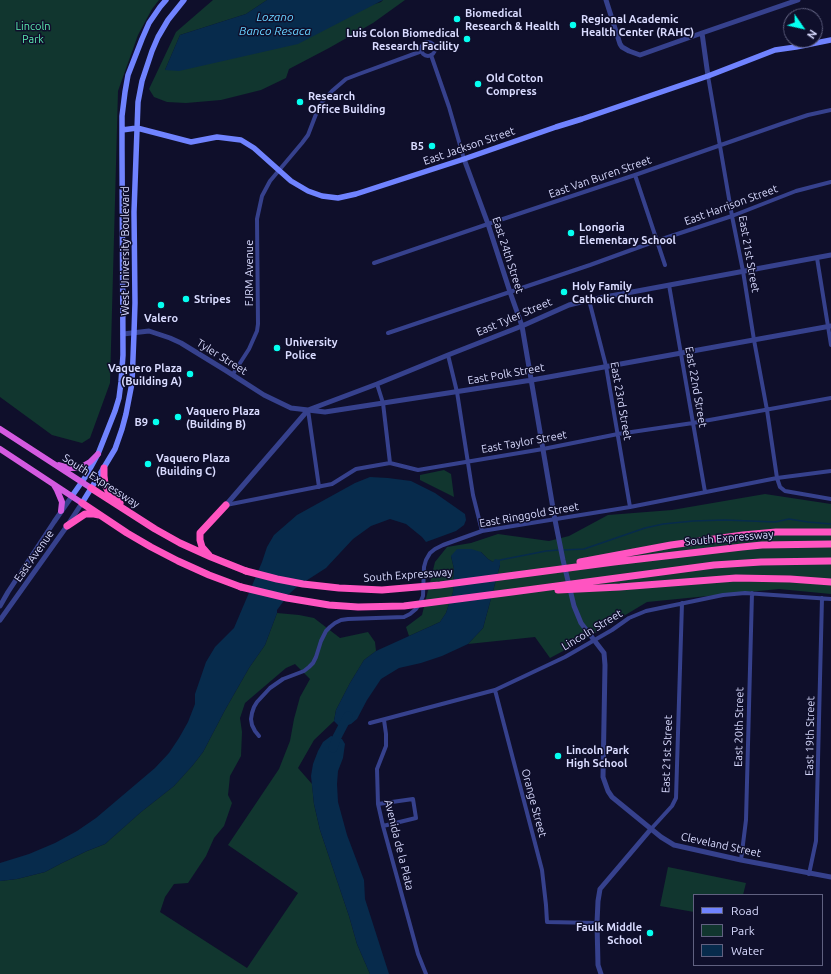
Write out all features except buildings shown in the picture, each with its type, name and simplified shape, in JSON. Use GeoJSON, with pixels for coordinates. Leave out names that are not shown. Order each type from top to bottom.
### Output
{"type":"FeatureCollection","features":[{"type":"Feature","properties":{"kind":"highway","name":"South Expressway"},"geometry":{"type":"LineString","coordinates":[[0,429],[127,511],[180,543],[246,571],[303,584],[339,588],[382,590],[420,587],[742,547],[762,545],[831,544]]}},
{"type":"Feature","properties":{"kind":"highway"},"geometry":{"type":"LineString","coordinates":[[0,449],[127,533],[158,551],[209,575],[241,587],[297,600],[329,605],[358,607],[404,606],[714,565],[761,562],[831,561]]}},
{"type":"Feature","properties":{"kind":"highway"},"geometry":{"type":"LineString","coordinates":[[45,459],[69,468],[78,468],[90,462],[98,454]]}},
{"type":"Feature","properties":{"kind":"highway"},"geometry":{"type":"LineString","coordinates":[[104,468],[105,484],[108,491],[127,511]]}},
{"type":"Feature","properties":{"kind":"highway"},"geometry":{"type":"LineString","coordinates":[[53,484],[62,502],[61,511]]}},
{"type":"Feature","properties":{"kind":"highway"},"geometry":{"type":"LineString","coordinates":[[211,557],[202,547],[200,533],[226,505]]}},
{"type":"Feature","properties":{"kind":"highway"},"geometry":{"type":"LineString","coordinates":[[67,526],[85,514],[101,516]]}},
{"type":"Feature","properties":{"kind":"highway"},"geometry":{"type":"LineString","coordinates":[[493,578],[678,544],[776,532],[831,532]]}},
{"type":"Feature","properties":{"kind":"highway"},"geometry":{"type":"LineString","coordinates":[[512,592],[620,587],[736,578],[790,578],[831,582]]}},
{"type":"Feature","properties":{"kind":"main road","name":"West University Boulevard"},"geometry":{"type":"LineString","coordinates":[[72,496],[98,454],[119,398],[123,334],[122,116],[128,75],[135,55],[149,23],[166,0]]}},
{"type":"Feature","properties":{"kind":"main road","name":"West University Boulevard"},"geometry":{"type":"LineString","coordinates":[[82,503],[115,449],[126,414],[132,383],[134,334],[134,212],[138,102],[146,66],[152,50],[168,20],[184,0]]}},
{"type":"Feature","properties":{"kind":"main road","name":"East Jackson Street"},"geometry":{"type":"LineString","coordinates":[[122,130],[137,128],[191,142],[217,137],[241,140],[254,148],[291,181],[308,191],[322,196],[338,198],[356,194],[464,159],[708,76],[775,50],[831,40]]}},
{"type":"Feature","properties":{"kind":"street"},"geometry":{"type":"LineString","coordinates":[[606,0],[620,44],[622,47],[640,56],[798,0]]}},
{"type":"Feature","properties":{"kind":"street","name":"East 21st Street"},"geometry":{"type":"LineString","coordinates":[[702,33],[732,216],[767,410],[777,478]]}},
{"type":"Feature","properties":{"kind":"street"},"geometry":{"type":"LineString","coordinates":[[428,42],[432,43],[435,48],[431,55],[426,55],[422,51],[424,43],[428,42]]}},
{"type":"Feature","properties":{"kind":"street","name":"FJRM Avenue"},"geometry":{"type":"LineString","coordinates":[[232,374],[249,349],[257,331],[257,219],[262,196],[270,181],[280,171],[308,135],[318,109],[332,91],[346,80],[422,51]]}},
{"type":"Feature","properties":{"kind":"street","name":"East 24th Street"},"geometry":{"type":"LineString","coordinates":[[431,55],[449,107],[464,159],[488,224],[522,326],[563,560],[574,606],[581,623],[595,641]]}},
{"type":"Feature","properties":{"kind":"street","name":"East Van Buren Street"},"geometry":{"type":"LineString","coordinates":[[374,263],[801,117],[831,110]]}},
{"type":"Feature","properties":{"kind":"street"},"geometry":{"type":"LineString","coordinates":[[635,175],[665,265]]}},
{"type":"Feature","properties":{"kind":"street","name":"East Harrison Street"},"geometry":{"type":"LineString","coordinates":[[388,333],[732,216],[796,192],[831,182]]}},
{"type":"Feature","properties":{"kind":"street","name":"East Tyler Street"},"geometry":{"type":"LineString","coordinates":[[308,410],[522,326],[569,305],[831,255]]}},
{"type":"Feature","properties":{"kind":"street"},"geometry":{"type":"LineString","coordinates":[[817,258],[830,327],[831,345]]}},
{"type":"Feature","properties":{"kind":"street","name":"East 22nd Street"},"geometry":{"type":"LineString","coordinates":[[669,285],[705,492]]}},
{"type":"Feature","properties":{"kind":"street","name":"East 23rd Street"},"geometry":{"type":"LineString","coordinates":[[589,300],[606,366],[630,507]]}},
{"type":"Feature","properties":{"kind":"street","name":"East Polk Street"},"geometry":{"type":"LineString","coordinates":[[308,410],[325,412],[457,392],[830,327]]}},
{"type":"Feature","properties":{"kind":"street","name":"Tyler Street"},"geometry":{"type":"LineString","coordinates":[[123,334],[134,334],[150,331],[170,338],[181,343],[264,395],[291,408],[308,410]]}},
{"type":"Feature","properties":{"kind":"street"},"geometry":{"type":"LineString","coordinates":[[448,355],[457,392],[473,495],[482,531]]}},
{"type":"Feature","properties":{"kind":"street"},"geometry":{"type":"LineString","coordinates":[[377,384],[383,403],[390,463]]}},
{"type":"Feature","properties":{"kind":"street","name":"East Taylor Street"},"geometry":{"type":"LineString","coordinates":[[226,505],[332,484],[356,469],[390,463],[418,470],[831,398]]}},
{"type":"Feature","properties":{"kind":"street"},"geometry":{"type":"LineString","coordinates":[[308,410],[319,487]]}},
{"type":"Feature","properties":{"kind":"street"},"geometry":{"type":"LineString","coordinates":[[226,505],[308,410]]}},
{"type":"Feature","properties":{"kind":"street","name":"East Ringgold Street"},"geometry":{"type":"LineString","coordinates":[[259,736],[252,725],[252,713],[257,702],[270,688],[283,679],[309,668],[316,657],[326,631],[330,627],[341,620],[348,619],[404,617],[416,609],[423,596],[424,567],[426,560],[430,553],[442,545],[482,531],[630,507],[777,478],[831,471]]}},
{"type":"Feature","properties":{"kind":"street"},"geometry":{"type":"LineString","coordinates":[[777,478],[780,486],[786,491],[831,499]]}},
{"type":"Feature","properties":{"kind":"street","name":"East Avenue"},"geometry":{"type":"LineString","coordinates":[[0,606],[12,585],[72,496]]}},
{"type":"Feature","properties":{"kind":"street","name":"East Avenue"},"geometry":{"type":"LineString","coordinates":[[0,620],[82,503]]}},
{"type":"Feature","properties":{"kind":"street","name":"Lincoln Street"},"geometry":{"type":"LineString","coordinates":[[370,723],[495,690],[565,657],[595,641],[629,618],[646,611],[723,595],[745,593],[831,599]]}},
{"type":"Feature","properties":{"kind":"street","name":"East 20th Street"},"geometry":{"type":"LineString","coordinates":[[741,860],[746,820],[752,593]]}},
{"type":"Feature","properties":{"kind":"street","name":"East 19th Street"},"geometry":{"type":"LineString","coordinates":[[809,874],[816,841],[822,598]]}},
{"type":"Feature","properties":{"kind":"street","name":"East 21st Street"},"geometry":{"type":"LineString","coordinates":[[602,974],[598,965],[597,923],[600,889],[672,806],[676,798],[682,603]]}},
{"type":"Feature","properties":{"kind":"street","name":"Cleveland Street"},"geometry":{"type":"LineString","coordinates":[[595,641],[604,653],[605,665],[602,777],[612,797],[660,837],[674,845],[809,874],[831,877]]}},
{"type":"Feature","properties":{"kind":"street","name":"Orange Street"},"geometry":{"type":"LineString","coordinates":[[495,690],[542,870],[547,922],[597,923]]}},
{"type":"Feature","properties":{"kind":"street","name":"Avenida de la Plata"},"geometry":{"type":"LineString","coordinates":[[384,720],[386,746],[377,769],[378,804],[418,954],[426,974]]}},
{"type":"Feature","properties":{"kind":"street"},"geometry":{"type":"LineString","coordinates":[[378,804],[413,799],[416,818],[383,826]]}},
{"type":"Feature","properties":{"kind":"green space","name":"Lincoln Park"},"geometry":{"type":"Polygon","coordinates":[[[0,0],[159,0],[152,9],[138,35],[118,91],[110,383],[90,438],[82,443],[52,435],[0,397],[0,0]]]}},
{"type":"Feature","properties":{"kind":"green space"},"geometry":{"type":"Polygon","coordinates":[[[213,0],[267,0],[246,14],[180,35],[165,70],[381,2],[383,0],[405,0],[373,23],[289,69],[286,78],[261,90],[221,100],[186,103],[167,102],[154,97],[149,89],[176,32],[213,0]]]}},
{"type":"Feature","properties":{"kind":"green space"},"geometry":{"type":"Polygon","coordinates":[[[444,470],[451,474],[454,497],[420,480],[420,475],[444,470]]]}},
{"type":"Feature","properties":{"kind":"green space"},"geometry":{"type":"Polygon","coordinates":[[[765,494],[831,504],[831,594],[779,589],[647,602],[582,641],[550,658],[535,637],[468,644],[483,628],[500,565],[500,560],[493,562],[481,552],[451,556],[454,569],[453,592],[446,613],[440,622],[409,636],[406,627],[422,615],[435,562],[447,547],[471,543],[498,534],[549,541],[569,536],[608,515],[672,510],[765,494]]]}},
{"type":"Feature","properties":{"kind":"green space"},"geometry":{"type":"Polygon","coordinates":[[[277,613],[314,618],[340,638],[368,632],[375,642],[376,651],[364,660],[350,683],[336,710],[334,721],[314,740],[298,768],[312,784],[314,804],[320,830],[357,944],[370,974],[0,974],[0,881],[17,879],[45,872],[87,851],[105,844],[141,812],[174,786],[203,752],[249,668],[265,645],[277,613]],[[295,664],[286,668],[245,703],[240,718],[242,732],[241,756],[230,776],[228,795],[232,803],[224,826],[214,838],[206,856],[188,883],[174,884],[165,897],[160,912],[247,968],[298,893],[228,845],[279,769],[290,741],[300,697],[310,679],[295,664]]]}},
{"type":"Feature","properties":{"kind":"green space"},"geometry":{"type":"Polygon","coordinates":[[[668,867],[746,883],[743,894],[693,894],[693,912],[660,906],[668,867]]]}},
{"type":"Feature","properties":{"kind":"water","name":"Lozano Banco Resaca"},"geometry":{"type":"Polygon","coordinates":[[[267,0],[383,0],[298,44],[179,71],[165,70],[180,35],[246,14],[267,0]]]}},
{"type":"Feature","properties":{"kind":"water"},"geometry":{"type":"Polygon","coordinates":[[[370,477],[411,481],[435,493],[465,514],[466,520],[464,525],[456,531],[426,542],[406,524],[390,519],[371,526],[353,539],[326,568],[298,586],[289,594],[277,610],[265,645],[249,668],[203,752],[174,786],[141,812],[105,844],[87,851],[45,872],[17,879],[0,881],[0,863],[29,854],[55,843],[77,831],[96,818],[155,768],[169,753],[188,722],[195,704],[195,694],[206,662],[215,647],[234,628],[267,547],[274,535],[297,515],[355,483],[370,477]]]}},
{"type":"Feature","properties":{"kind":"water"},"geometry":{"type":"Polygon","coordinates":[[[457,549],[471,549],[481,552],[493,562],[495,559],[500,560],[500,565],[483,628],[468,644],[442,656],[399,668],[381,679],[367,700],[357,719],[351,724],[339,726],[334,721],[336,710],[364,660],[376,651],[440,622],[446,613],[453,592],[454,569],[451,556],[457,549]]]}},
{"type":"Feature","properties":{"kind":"water"},"geometry":{"type":"Polygon","coordinates":[[[331,736],[342,739],[345,744],[343,758],[338,771],[338,802],[347,835],[364,880],[365,899],[389,974],[370,974],[357,944],[320,830],[314,804],[311,776],[313,764],[318,751],[323,742],[331,736]]]}},
{"type":"Feature","properties":{"kind":"waterway"},"geometry":{"type":"LineString","coordinates":[[563,550],[584,549],[645,528],[663,524],[693,521],[725,520],[775,522],[789,519],[831,524]]}},
{"type":"Feature","properties":{"kind":"waterway"},"geometry":{"type":"LineString","coordinates":[[500,560],[559,550]]}},
{"type":"Feature","properties":{"kind":"waterway"},"geometry":{"type":"LineString","coordinates":[[333,748],[348,716]]}},
{"type":"Feature","properties":{"kind":"place","name":"Biomedical Research & Health"},"geometry":{"type":"Point","coordinates":[457,19]}},
{"type":"Feature","properties":{"kind":"place","name":"Regional Academic Health Center (RAHC)"},"geometry":{"type":"Point","coordinates":[573,25]}},
{"type":"Feature","properties":{"kind":"place","name":"Luis Colon Biomedical Research Facility"},"geometry":{"type":"Point","coordinates":[467,39]}},
{"type":"Feature","properties":{"kind":"place","name":"Old Cotton Compress"},"geometry":{"type":"Point","coordinates":[478,84]}},
{"type":"Feature","properties":{"kind":"place","name":"Research Office Building"},"geometry":{"type":"Point","coordinates":[300,102]}},
{"type":"Feature","properties":{"kind":"place","name":"B5"},"geometry":{"type":"Point","coordinates":[432,146]}},
{"type":"Feature","properties":{"kind":"place","name":"Longoria Elementary School"},"geometry":{"type":"Point","coordinates":[571,233]}},
{"type":"Feature","properties":{"kind":"place","name":"Holy Family Catholic Church"},"geometry":{"type":"Point","coordinates":[564,292]}},
{"type":"Feature","properties":{"kind":"place","name":"Stripes"},"geometry":{"type":"Point","coordinates":[186,299]}},
{"type":"Feature","properties":{"kind":"place","name":"Valero"},"geometry":{"type":"Point","coordinates":[161,305]}},
{"type":"Feature","properties":{"kind":"place","name":"University Police"},"geometry":{"type":"Point","coordinates":[277,348]}},
{"type":"Feature","properties":{"kind":"place","name":"Vaquero Plaza (Building A)"},"geometry":{"type":"Point","coordinates":[190,374]}},
{"type":"Feature","properties":{"kind":"place","name":"Vaquero Plaza (Building B)"},"geometry":{"type":"Point","coordinates":[178,417]}},
{"type":"Feature","properties":{"kind":"place","name":"B9"},"geometry":{"type":"Point","coordinates":[156,422]}},
{"type":"Feature","properties":{"kind":"place","name":"Vaquero Plaza (Building C)"},"geometry":{"type":"Point","coordinates":[148,464]}},
{"type":"Feature","properties":{"kind":"place","name":"Lincoln Park High School"},"geometry":{"type":"Point","coordinates":[558,756]}},
{"type":"Feature","properties":{"kind":"place","name":"Faulk Middle School"},"geometry":{"type":"Point","coordinates":[650,933]}}]}
